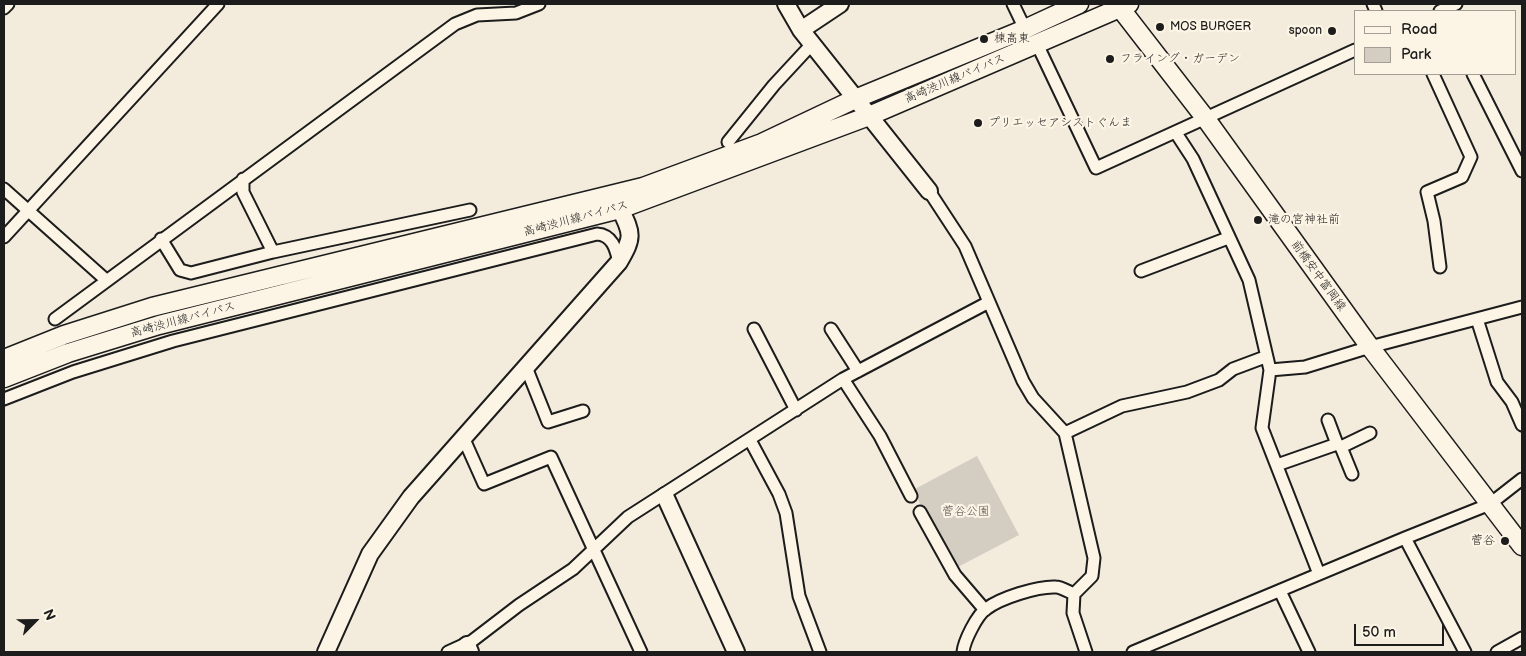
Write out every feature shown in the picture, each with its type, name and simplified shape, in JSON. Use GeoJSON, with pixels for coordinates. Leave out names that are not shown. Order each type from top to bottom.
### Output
{"type":"FeatureCollection","features":[{"type":"Feature","properties":{"kind":"main road","name":"高崎渋川線バイパス"},"geometry":{"type":"LineString","coordinates":[[4,359],[64,335],[152,307],[643,187],[762,143],[855,98],[1025,29],[1079,4]]}},
{"type":"Feature","properties":{"kind":"main road","name":"高崎渋川線バイパス"},"geometry":{"type":"LineString","coordinates":[[4,378],[68,353],[159,325],[620,208],[869,116],[1037,44],[1122,5]]}},
{"type":"Feature","properties":{"kind":"main road","name":"前橋安中富岡線"},"geometry":{"type":"LineString","coordinates":[[1122,5],[1370,346],[1522,546]]}},
{"type":"Feature","properties":{"kind":"street"},"geometry":{"type":"LineString","coordinates":[[4,8],[8,4]]}},
{"type":"Feature","properties":{"kind":"street"},"geometry":{"type":"LineString","coordinates":[[4,237],[218,4]]}},
{"type":"Feature","properties":{"kind":"street"},"geometry":{"type":"LineString","coordinates":[[55,320],[243,178],[454,24],[477,15],[516,13],[539,4]]}},
{"type":"Feature","properties":{"kind":"street"},"geometry":{"type":"LineString","coordinates":[[786,4],[800,30],[929,191],[964,246],[1023,381],[1033,398],[1065,434],[1094,558],[1092,576],[1074,594],[1073,614],[1086,652]]}},
{"type":"Feature","properties":{"kind":"street"},"geometry":{"type":"LineString","coordinates":[[800,30],[840,4]]}},
{"type":"Feature","properties":{"kind":"street"},"geometry":{"type":"LineString","coordinates":[[1013,4],[1025,29]]}},
{"type":"Feature","properties":{"kind":"street"},"geometry":{"type":"LineString","coordinates":[[1444,10],[1456,4]]}},
{"type":"Feature","properties":{"kind":"street"},"geometry":{"type":"LineString","coordinates":[[728,142],[774,85],[812,44]]}},
{"type":"Feature","properties":{"kind":"street"},"geometry":{"type":"LineString","coordinates":[[1037,44],[1096,168],[1354,50]]}},
{"type":"Feature","properties":{"kind":"street"},"geometry":{"type":"LineString","coordinates":[[1433,75],[1471,156],[1462,177],[1427,192],[1434,221],[1440,267]]}},
{"type":"Feature","properties":{"kind":"street"},"geometry":{"type":"LineString","coordinates":[[1474,75],[1522,171]]}},
{"type":"Feature","properties":{"kind":"street"},"geometry":{"type":"LineString","coordinates":[[1176,133],[1193,160],[1249,280],[1266,347],[1265,357],[1270,370],[1262,428],[1319,574]]}},
{"type":"Feature","properties":{"kind":"street"},"geometry":{"type":"LineString","coordinates":[[243,178],[244,192],[274,252]]}},
{"type":"Feature","properties":{"kind":"street"},"geometry":{"type":"LineString","coordinates":[[4,189],[106,280]]}},
{"type":"Feature","properties":{"kind":"street"},"geometry":{"type":"LineString","coordinates":[[326,652],[370,554],[411,497],[619,262],[631,241],[630,228],[620,208]]}},
{"type":"Feature","properties":{"kind":"street"},"geometry":{"type":"LineString","coordinates":[[161,239],[180,270],[191,273],[274,252],[470,210]]}},
{"type":"Feature","properties":{"kind":"street"},"geometry":{"type":"LineString","coordinates":[[4,399],[73,372],[174,341],[597,234],[606,237],[615,246],[619,262]]}},
{"type":"Feature","properties":{"kind":"street"},"geometry":{"type":"LineString","coordinates":[[1141,271],[1228,238]]}},
{"type":"Feature","properties":{"kind":"street"},"geometry":{"type":"LineString","coordinates":[[448,652],[468,649],[519,605],[573,569],[628,517],[665,496],[843,379],[988,302]]}},
{"type":"Feature","properties":{"kind":"street"},"geometry":{"type":"LineString","coordinates":[[1270,370],[1305,366],[1370,346],[1522,306]]}},
{"type":"Feature","properties":{"kind":"street"},"geometry":{"type":"LineString","coordinates":[[1477,319],[1497,382],[1512,402],[1522,425]]}},
{"type":"Feature","properties":{"kind":"street"},"geometry":{"type":"LineString","coordinates":[[754,329],[796,410]]}},
{"type":"Feature","properties":{"kind":"street"},"geometry":{"type":"LineString","coordinates":[[831,329],[858,371]]}},
{"type":"Feature","properties":{"kind":"street"},"geometry":{"type":"LineString","coordinates":[[1065,434],[1122,406],[1187,392],[1218,380],[1233,369],[1265,357]]}},
{"type":"Feature","properties":{"kind":"street"},"geometry":{"type":"LineString","coordinates":[[526,366],[548,422],[583,411]]}},
{"type":"Feature","properties":{"kind":"street"},"geometry":{"type":"LineString","coordinates":[[843,379],[880,436],[911,496]]}},
{"type":"Feature","properties":{"kind":"street"},"geometry":{"type":"LineString","coordinates":[[1328,420],[1352,474]]}},
{"type":"Feature","properties":{"kind":"street"},"geometry":{"type":"LineString","coordinates":[[1277,465],[1370,433]]}},
{"type":"Feature","properties":{"kind":"street"},"geometry":{"type":"LineString","coordinates":[[463,437],[484,484],[552,457],[641,652]]}},
{"type":"Feature","properties":{"kind":"street"},"geometry":{"type":"LineString","coordinates":[[750,440],[779,494],[786,513],[799,596],[820,652]]}},
{"type":"Feature","properties":{"kind":"street"},"geometry":{"type":"LineString","coordinates":[[1137,652],[1319,574],[1490,504],[1522,479]]}},
{"type":"Feature","properties":{"kind":"street"},"geometry":{"type":"LineString","coordinates":[[665,496],[736,652]]}},
{"type":"Feature","properties":{"kind":"street"},"geometry":{"type":"LineString","coordinates":[[920,512],[954,574],[984,610]]}},
{"type":"Feature","properties":{"kind":"street"},"geometry":{"type":"LineString","coordinates":[[1405,538],[1465,652]]}},
{"type":"Feature","properties":{"kind":"street"},"geometry":{"type":"LineString","coordinates":[[963,652],[965,641],[984,610],[998,601],[1024,593],[1057,587],[1074,594]]}},
{"type":"Feature","properties":{"kind":"street"},"geometry":{"type":"LineString","coordinates":[[1280,591],[1309,652]]}},
{"type":"Feature","properties":{"kind":"street"},"geometry":{"type":"LineString","coordinates":[[1497,652],[1522,638]]}},
{"type":"Feature","properties":{"kind":"green space","name":"菅谷公園"},"geometry":{"type":"Polygon","coordinates":[[[977,456],[1019,535],[954,569],[913,490],[977,456]]]}},
{"type":"Feature","properties":{"kind":"place","name":"MOS BURGER"},"geometry":{"type":"Point","coordinates":[1160,27]}},
{"type":"Feature","properties":{"kind":"place","name":"spoon"},"geometry":{"type":"Point","coordinates":[1332,31]}},
{"type":"Feature","properties":{"kind":"place","name":"棟高東"},"geometry":{"type":"Point","coordinates":[984,39]}},
{"type":"Feature","properties":{"kind":"place","name":"フライング・ガーデン"},"geometry":{"type":"Point","coordinates":[1110,59]}},
{"type":"Feature","properties":{"kind":"place","name":"プリエッセアシストぐんま"},"geometry":{"type":"Point","coordinates":[978,123]}},
{"type":"Feature","properties":{"kind":"place","name":"滝の宮神社前"},"geometry":{"type":"Point","coordinates":[1258,220]}},
{"type":"Feature","properties":{"kind":"place","name":"菅谷"},"geometry":{"type":"Point","coordinates":[1505,541]}}]}
